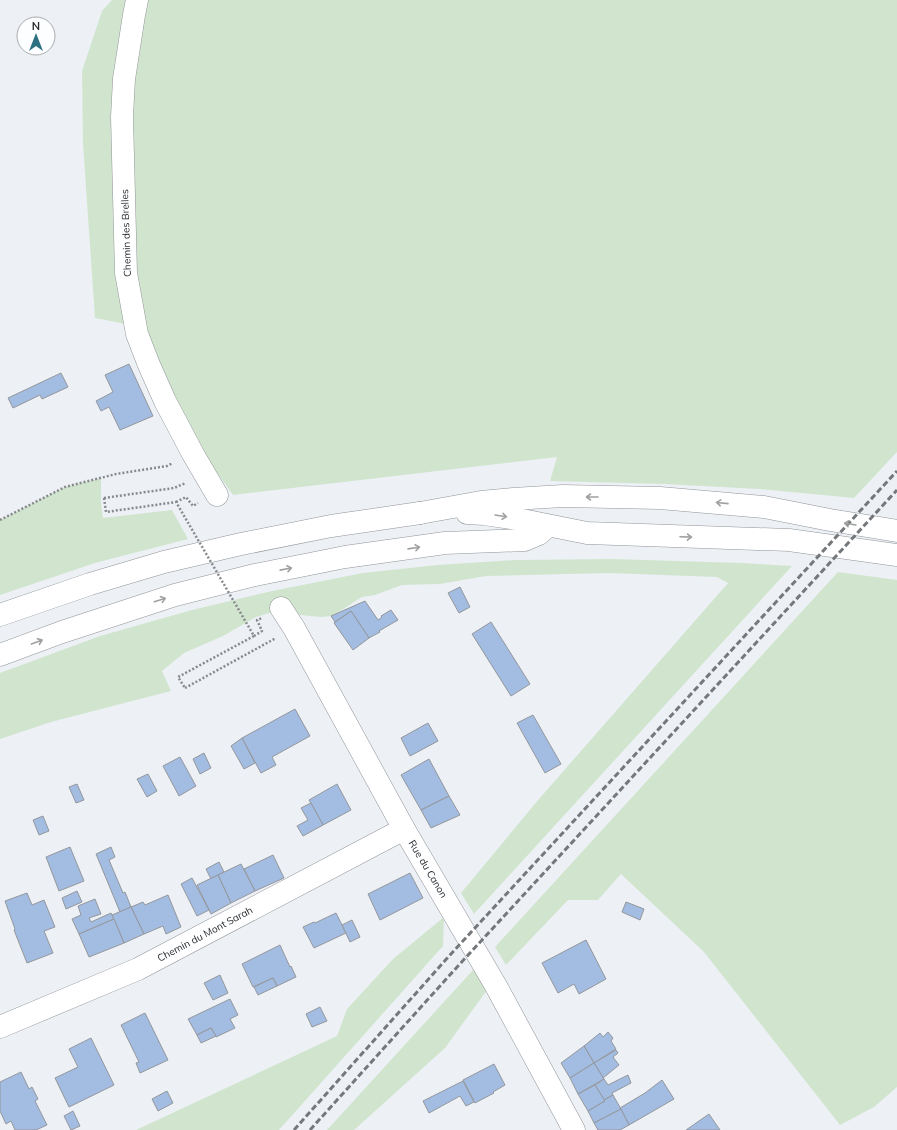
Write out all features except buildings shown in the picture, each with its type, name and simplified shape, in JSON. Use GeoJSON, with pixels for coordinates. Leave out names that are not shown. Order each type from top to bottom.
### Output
{"type":"FeatureCollection","features":[{"type":"Feature","properties":{"kind":"main road","name":"Chemin des Brelles"},"geometry":{"type":"LineString","coordinates":[[138,0],[134,15],[124,79],[123,110],[126,274],[137,334],[165,401],[217,495]]}},
{"type":"Feature","properties":{"kind":"main road"},"geometry":{"type":"LineString","coordinates":[[0,615],[90,584],[172,560],[241,544],[331,526],[420,513],[481,502],[513,499],[563,496],[660,498],[764,507],[897,531]]}},
{"type":"Feature","properties":{"kind":"main road"},"geometry":{"type":"LineString","coordinates":[[420,513],[484,514],[587,533],[789,540],[897,554]]}},
{"type":"Feature","properties":{"kind":"main road"},"geometry":{"type":"LineString","coordinates":[[0,655],[62,632],[175,595],[255,575],[345,557],[445,543],[525,540],[539,534],[548,526]]}},
{"type":"Feature","properties":{"kind":"main road","name":"Rue du Canon"},"geometry":{"type":"LineString","coordinates":[[281,608],[294,628],[404,829],[496,986],[574,1130]]}},
{"type":"Feature","properties":{"kind":"main road","name":"Chemin du Mont Sarah"},"geometry":{"type":"LineString","coordinates":[[0,1027],[138,969],[404,829]]}},
{"type":"Feature","properties":{"kind":"path"},"geometry":{"type":"LineString","coordinates":[[0,520],[65,487],[116,474],[167,466],[193,454]]}},
{"type":"Feature","properties":{"kind":"path"},"geometry":{"type":"LineString","coordinates":[[206,475],[174,488],[104,498],[106,512],[176,502],[254,636],[178,677],[184,688],[294,628]]}},
{"type":"Feature","properties":{"kind":"green space"},"geometry":{"type":"Polygon","coordinates":[[[112,0],[897,0],[897,452],[854,498],[759,489],[664,484],[550,481],[557,457],[233,495],[165,401],[136,326],[95,318],[83,144],[82,71],[102,11],[112,0]]]}},
{"type":"Feature","properties":{"kind":"green space"},"geometry":{"type":"Polygon","coordinates":[[[101,478],[103,518],[172,510],[188,539],[95,563],[0,595],[0,520],[65,487],[101,478]]]}},
{"type":"Feature","properties":{"kind":"green space"},"geometry":{"type":"Polygon","coordinates":[[[613,559],[792,566],[474,914],[461,893],[539,799],[728,583],[717,577],[608,573],[486,576],[440,584],[402,585],[375,595],[362,597],[332,616],[320,617],[273,612],[256,617],[223,636],[184,653],[162,671],[171,691],[51,722],[0,739],[0,673],[100,636],[192,610],[272,591],[363,573],[437,565],[515,560],[613,559]]]}},
{"type":"Feature","properties":{"kind":"green space"},"geometry":{"type":"Polygon","coordinates":[[[838,572],[897,580],[897,1087],[874,1107],[840,1125],[704,952],[621,874],[598,900],[568,900],[506,965],[495,947],[838,572]]]}},
{"type":"Feature","properties":{"kind":"green space"},"geometry":{"type":"Polygon","coordinates":[[[444,917],[443,946],[279,1130],[136,1130],[337,1036],[347,1009],[393,959],[444,917]]]}},
{"type":"Feature","properties":{"kind":"green space"},"geometry":{"type":"Polygon","coordinates":[[[474,969],[487,990],[445,1048],[354,1130],[327,1130],[474,969]]]}},
{"type":"Feature","properties":{"kind":"railway"},"geometry":{"type":"LineString","coordinates":[[294,1130],[450,955],[897,471]]}},
{"type":"Feature","properties":{"kind":"railway"},"geometry":{"type":"LineString","coordinates":[[310,1130],[458,966],[897,490]]}}]}
